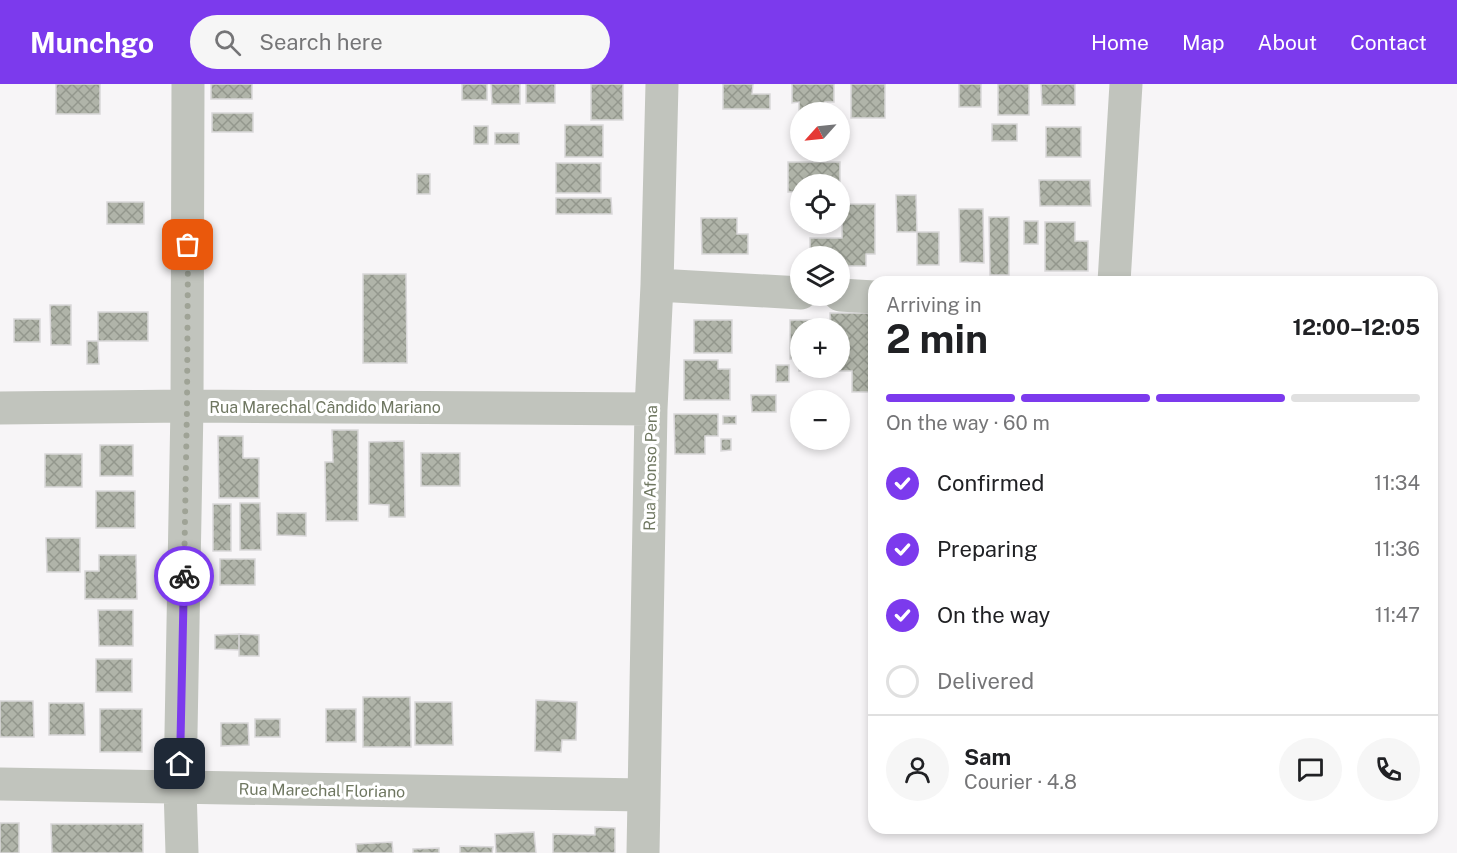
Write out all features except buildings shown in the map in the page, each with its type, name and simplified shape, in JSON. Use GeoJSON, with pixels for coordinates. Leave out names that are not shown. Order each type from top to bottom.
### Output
{"type":"FeatureCollection","features":[{"type":"Feature","properties":{"kind":"street"},"geometry":{"type":"LineString","coordinates":[[182,853],[180,788],[187,406],[188,84]]}},
{"type":"Feature","properties":{"kind":"street","name":"Rua Afonso Pena"},"geometry":{"type":"LineString","coordinates":[[643,853],[651,408],[657,285],[662,84]]}},
{"type":"Feature","properties":{"kind":"street"},"geometry":{"type":"LineString","coordinates":[[1114,276],[1126,84]]}},
{"type":"Feature","properties":{"kind":"street"},"geometry":{"type":"LineString","coordinates":[[657,285],[790,292]]}},
{"type":"Feature","properties":{"kind":"street"},"geometry":{"type":"LineString","coordinates":[[850,296],[868,297]]}},
{"type":"Feature","properties":{"kind":"street","name":"Rua Marechal Cândido Mariano"},"geometry":{"type":"LineString","coordinates":[[0,408],[187,406],[651,408]]}},
{"type":"Feature","properties":{"kind":"street","name":"Rua Marechal Floriano"},"geometry":{"type":"LineString","coordinates":[[0,784],[644,795]]}},
{"type":"Feature","properties":{"kind":"way so far"},"geometry":{"type":"LineString","coordinates":[[184,576],[188,245]]}},
{"type":"Feature","properties":{"kind":"route"},"geometry":{"type":"LineString","coordinates":[[180,764],[184,576]]}}]}
